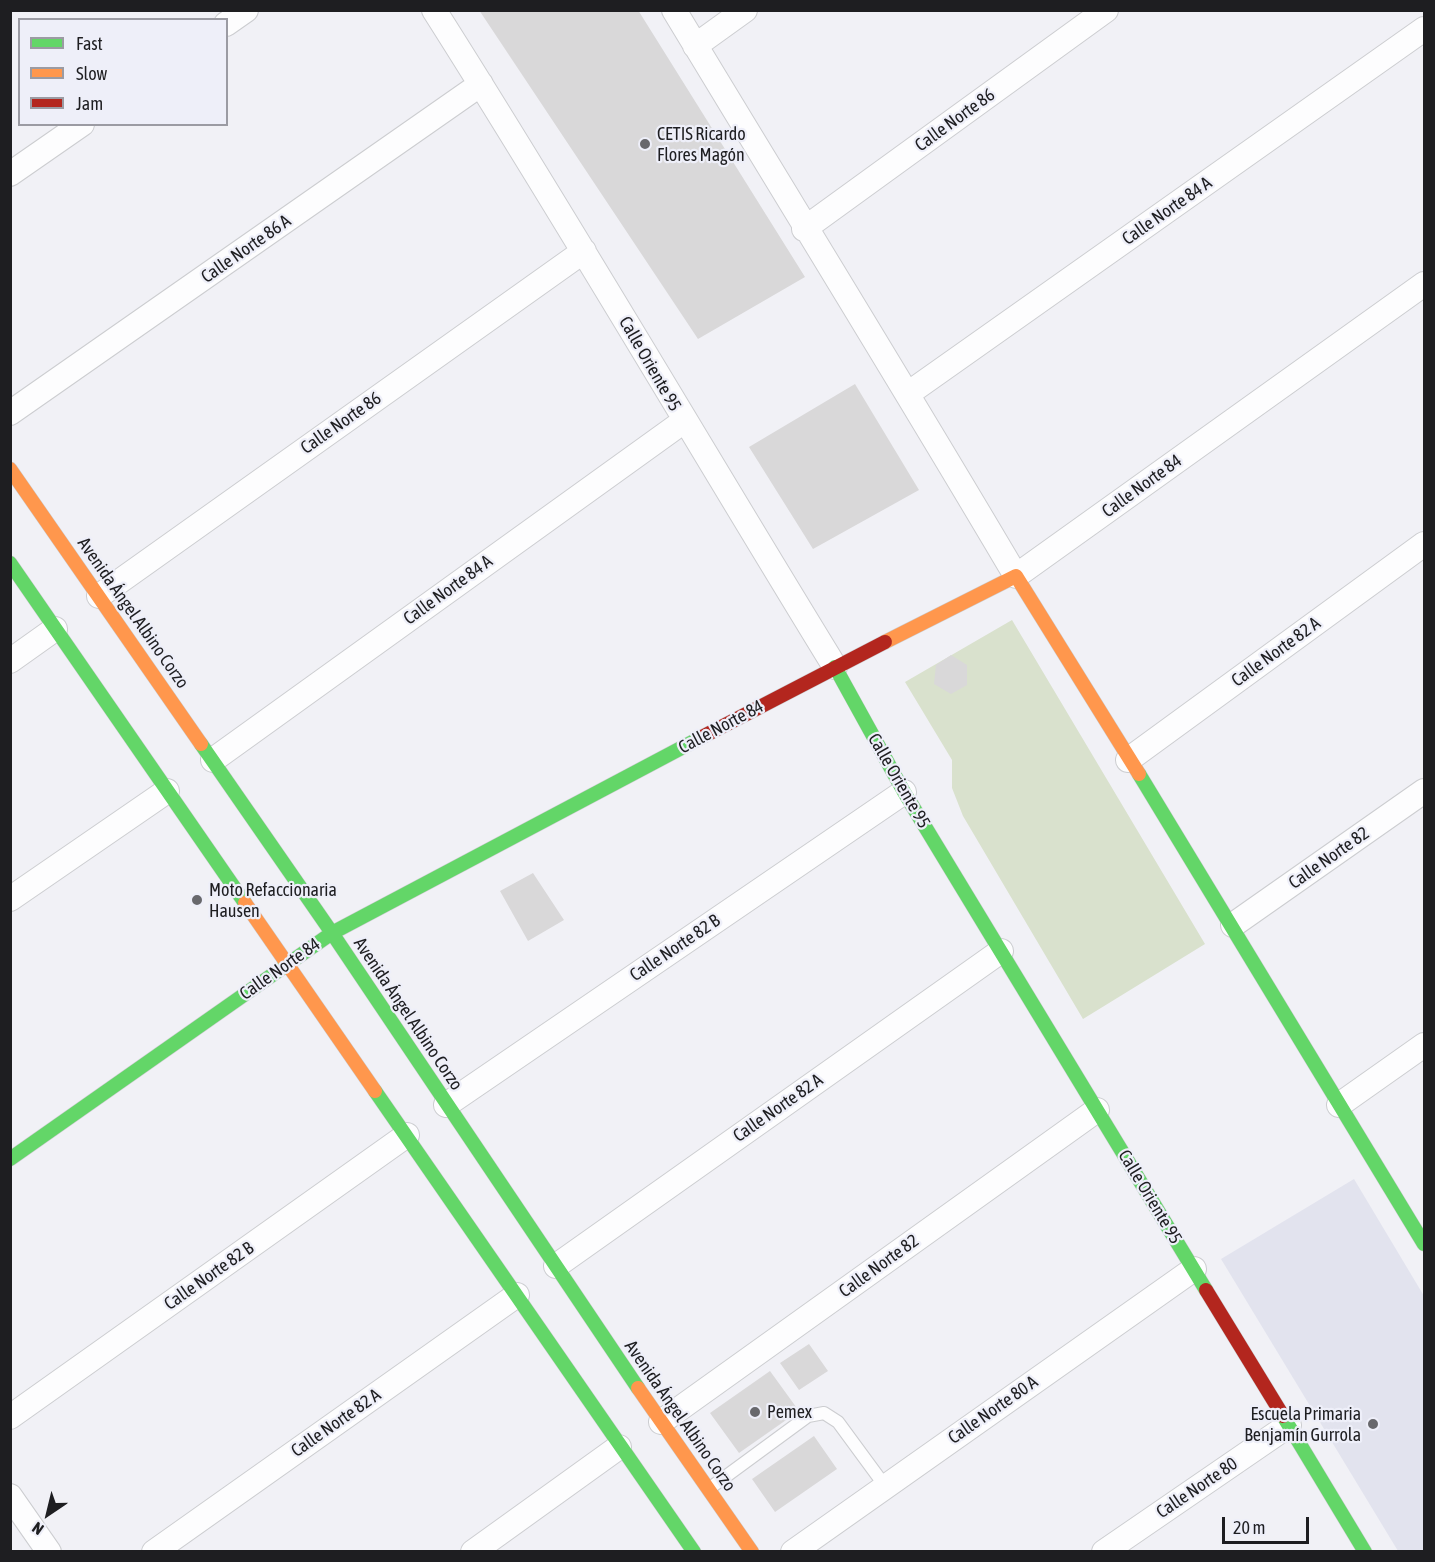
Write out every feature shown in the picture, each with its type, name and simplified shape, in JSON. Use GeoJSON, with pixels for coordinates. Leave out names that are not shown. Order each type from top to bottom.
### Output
{"type":"FeatureCollection","features":[{"type":"Feature","properties":{"kind":"street"},"geometry":{"type":"LineString","coordinates":[[228,23],[246,10]]}},
{"type":"Feature","properties":{"kind":"street","name":"Calle Oriente 95"},"geometry":{"type":"LineString","coordinates":[[434,10],[584,251],[684,421],[835,667],[904,792],[1365,1551]]}},
{"type":"Feature","properties":{"kind":"street"},"geometry":{"type":"LineString","coordinates":[[674,10],[804,229],[909,393],[1016,576],[1128,760],[1233,925],[1339,1105],[1425,1244]]}},
{"type":"Feature","properties":{"kind":"street"},"geometry":{"type":"LineString","coordinates":[[695,46],[745,10]]}},
{"type":"Feature","properties":{"kind":"street","name":"Calle Norte 86"},"geometry":{"type":"LineString","coordinates":[[804,229],[1106,10]]}},
{"type":"Feature","properties":{"kind":"street","name":"Calle Norte 84 A"},"geometry":{"type":"LineString","coordinates":[[909,393],[1425,29]]}},
{"type":"Feature","properties":{"kind":"street","name":"Calle Norte 86 A"},"geometry":{"type":"LineString","coordinates":[[10,413],[481,84]]}},
{"type":"Feature","properties":{"kind":"street"},"geometry":{"type":"LineString","coordinates":[[10,174],[79,126]]}},
{"type":"Feature","properties":{"kind":"street","name":"Calle Norte 86"},"geometry":{"type":"LineString","coordinates":[[99,596],[584,251]]}},
{"type":"Feature","properties":{"kind":"street","name":"Calle Norte 84"},"geometry":{"type":"LineString","coordinates":[[10,1159],[332,933],[835,667],[1016,576],[1425,284]]}},
{"type":"Feature","properties":{"kind":"street","name":"Calle Norte 84 A"},"geometry":{"type":"LineString","coordinates":[[213,760],[684,421]]}},
{"type":"Feature","properties":{"kind":"street","name":"Avenida Ángel Albino Corzo"},"geometry":{"type":"LineString","coordinates":[[10,469],[332,933],[660,1422],[752,1551]]}},
{"type":"Feature","properties":{"kind":"street","name":"Calle Norte 82 A"},"geometry":{"type":"LineString","coordinates":[[1128,760],[1425,544]]}},
{"type":"Feature","properties":{"kind":"street"},"geometry":{"type":"LineString","coordinates":[[10,563],[517,1295],[619,1447],[694,1551]]}},
{"type":"Feature","properties":{"kind":"street"},"geometry":{"type":"LineString","coordinates":[[10,661],[55,629]]}},
{"type":"Feature","properties":{"kind":"street"},"geometry":{"type":"LineString","coordinates":[[10,899],[167,791]]}},
{"type":"Feature","properties":{"kind":"street","name":"Calle Norte 82"},"geometry":{"type":"LineString","coordinates":[[1233,925],[1425,791]]}},
{"type":"Feature","properties":{"kind":"street","name":"Calle Norte 82 B"},"geometry":{"type":"LineString","coordinates":[[446,1105],[904,792]]}},
{"type":"Feature","properties":{"kind":"street","name":"Calle Norte 82 A"},"geometry":{"type":"LineString","coordinates":[[556,1266],[1001,951]]}},
{"type":"Feature","properties":{"kind":"street"},"geometry":{"type":"LineString","coordinates":[[1339,1105],[1425,1045]]}},
{"type":"Feature","properties":{"kind":"street","name":"Calle Norte 82"},"geometry":{"type":"LineString","coordinates":[[660,1422],[1097,1110]]}},
{"type":"Feature","properties":{"kind":"street","name":"Calle Norte 82 B"},"geometry":{"type":"LineString","coordinates":[[10,1417],[407,1136]]}},
{"type":"Feature","properties":{"kind":"street","name":"Calle Norte 80 A"},"geometry":{"type":"LineString","coordinates":[[793,1551],[1194,1269]]}},
{"type":"Feature","properties":{"kind":"street","name":"Calle Norte 82 A"},"geometry":{"type":"LineString","coordinates":[[154,1551],[517,1295]]}},
{"type":"Feature","properties":{"kind":"street","name":"Calle Norte 80"},"geometry":{"type":"LineString","coordinates":[[1104,1551],[1289,1425]]}},
{"type":"Feature","properties":{"kind":"street"},"geometry":{"type":"LineString","coordinates":[[472,1551],[619,1447]]}},
{"type":"Feature","properties":{"kind":"street"},"geometry":{"type":"LineString","coordinates":[[10,1496],[49,1551]]}},
{"type":"Feature","properties":{"kind":"lane"},"geometry":{"type":"LineString","coordinates":[[709,1489],[808,1416],[824,1413],[838,1422],[885,1486]]}},
{"type":"Feature","properties":{"kind":"shaded area","name":"Escuela Primaria Benjamín Gurrola"},"geometry":{"type":"Polygon","coordinates":[[[1354,1179],[1424,1296],[1424,1551],[1398,1551],[1221,1259],[1354,1179]]]}},
{"type":"Feature","properties":{"kind":"green space"},"geometry":{"type":"Polygon","coordinates":[[[1012,620],[1205,944],[1083,1019],[963,816],[952,788],[952,760],[905,682],[1012,620]]]}},
{"type":"Feature","properties":{"kind":"building","name":"CETIS Ricardo Flores Magón"},"geometry":{"type":"Polygon","coordinates":[[[479,10],[638,10],[805,277],[698,339],[479,10]]]}},
{"type":"Feature","properties":{"kind":"building"},"geometry":{"type":"Polygon","coordinates":[[[855,384],[919,490],[813,549],[749,447],[855,384]]]}},
{"type":"Feature","properties":{"kind":"building"},"geometry":{"type":"Polygon","coordinates":[[[951,655],[967,665],[967,685],[951,694],[934,684],[936,665],[951,655]]]}},
{"type":"Feature","properties":{"kind":"building"},"geometry":{"type":"Polygon","coordinates":[[[533,873],[564,920],[528,941],[500,891],[533,873]]]}},
{"type":"Feature","properties":{"kind":"building","name":"Pemex"},"geometry":{"type":"Polygon","coordinates":[[[809,1344],[828,1371],[799,1390],[780,1363],[809,1344]]]}},
{"type":"Feature","properties":{"kind":"building","name":"Pemex"},"geometry":{"type":"Polygon","coordinates":[[[770,1371],[799,1411],[739,1453],[710,1413],[770,1371]]]}},
{"type":"Feature","properties":{"kind":"building","name":"Pemex"},"geometry":{"type":"Polygon","coordinates":[[[814,1436],[837,1469],[775,1512],[752,1479],[814,1436]]]}},
{"type":"Feature","properties":{"kind":"traffic: fast"},"geometry":{"type":"LineString","coordinates":[[10,563],[245,903]]}},
{"type":"Feature","properties":{"kind":"traffic: fast"},"geometry":{"type":"LineString","coordinates":[[835,667],[904,792],[1206,1290]]}},
{"type":"Feature","properties":{"kind":"traffic: fast"},"geometry":{"type":"LineString","coordinates":[[10,1159],[332,933],[702,737]]}},
{"type":"Feature","properties":{"kind":"traffic: fast"},"geometry":{"type":"LineString","coordinates":[[201,744],[332,933],[638,1388]]}},
{"type":"Feature","properties":{"kind":"traffic: fast"},"geometry":{"type":"LineString","coordinates":[[1139,774],[1424,1244]]}},
{"type":"Feature","properties":{"kind":"traffic: fast"},"geometry":{"type":"LineString","coordinates":[[375,1091],[694,1552]]}},
{"type":"Feature","properties":{"kind":"traffic: fast"},"geometry":{"type":"LineString","coordinates":[[1283,1416],[1365,1552]]}},
{"type":"Feature","properties":{"kind":"traffic: slow"},"geometry":{"type":"LineString","coordinates":[[10,469],[201,744]]}},
{"type":"Feature","properties":{"kind":"traffic: slow"},"geometry":{"type":"LineString","coordinates":[[885,642],[1016,576],[1139,774]]}},
{"type":"Feature","properties":{"kind":"traffic: slow"},"geometry":{"type":"LineString","coordinates":[[245,903],[375,1091]]}},
{"type":"Feature","properties":{"kind":"traffic: slow"},"geometry":{"type":"LineString","coordinates":[[638,1388],[752,1552]]}},
{"type":"Feature","properties":{"kind":"traffic: jam"},"geometry":{"type":"LineString","coordinates":[[702,737],[885,642]]}},
{"type":"Feature","properties":{"kind":"traffic: jam"},"geometry":{"type":"LineString","coordinates":[[1206,1290],[1283,1416]]}},
{"type":"Feature","properties":{"kind":"place","name":"CETIS Ricardo Flores Magón"},"geometry":{"type":"Point","coordinates":[645,144]}},
{"type":"Feature","properties":{"kind":"place","name":"Moto Refaccionaria Hausen"},"geometry":{"type":"Point","coordinates":[197,900]}},
{"type":"Feature","properties":{"kind":"place","name":"Pemex"},"geometry":{"type":"Point","coordinates":[755,1412]}},
{"type":"Feature","properties":{"kind":"place","name":"Escuela Primaria Benjamín Gurrola"},"geometry":{"type":"Point","coordinates":[1373,1424]}}]}
